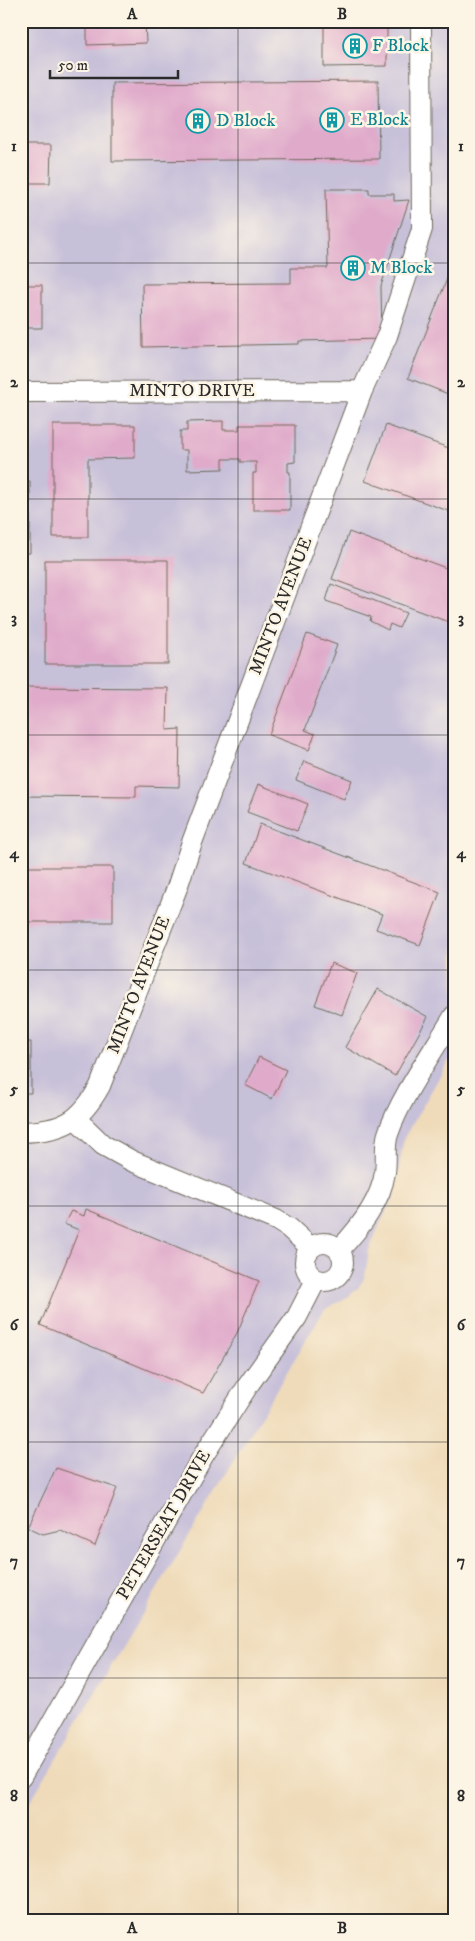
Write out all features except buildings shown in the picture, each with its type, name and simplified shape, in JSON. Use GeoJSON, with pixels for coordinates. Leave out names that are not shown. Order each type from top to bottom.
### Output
{"type":"FeatureCollection","features":[{"type":"Feature","properties":{"kind":"street","name":"MINTO AVENUE"},"geometry":{"type":"LineString","coordinates":[[21,1132],[50,1130],[76,1119],[88,1108],[100,1086],[177,888],[261,657],[362,391],[387,336],[422,229],[421,21]]}},
{"type":"Feature","properties":{"kind":"street","name":"MINTO DRIVE"},"geometry":{"type":"LineString","coordinates":[[21,392],[362,391]]}},
{"type":"Feature","properties":{"kind":"street"},"geometry":{"type":"LineString","coordinates":[[339,1250],[361,1225],[379,1194],[385,1172],[387,1136],[407,1096],[454,1016]]}},
{"type":"Feature","properties":{"kind":"street"},"geometry":{"type":"LineString","coordinates":[[76,1119],[91,1136],[117,1154],[276,1220],[289,1228],[311,1248]]}},
{"type":"Feature","properties":{"kind":"street"},"geometry":{"type":"LineString","coordinates":[[316,1244],[328,1244],[339,1250],[344,1262],[340,1274],[329,1281],[316,1280],[307,1272],[305,1266],[307,1253],[311,1248],[316,1244]]}},
{"type":"Feature","properties":{"kind":"street","name":"PETERSEAT DRIVE"},"geometry":{"type":"LineString","coordinates":[[21,1776],[203,1456],[249,1384],[297,1317],[316,1280]]}},
{"type":"Feature","properties":{"kind":"shaded area"},"geometry":{"type":"Polygon","coordinates":[[[21,21],[454,21],[454,1052],[404,1138],[394,1198],[381,1221],[369,1250],[365,1277],[358,1288],[349,1296],[324,1310],[21,1817],[21,21]]]}},
{"type":"Feature","properties":{"kind":"place","name":"F Block"},"geometry":{"type":"Point","coordinates":[355,46]}},
{"type":"Feature","properties":{"kind":"place","name":"E Block"},"geometry":{"type":"Point","coordinates":[332,120]}},
{"type":"Feature","properties":{"kind":"place","name":"D Block"},"geometry":{"type":"Point","coordinates":[198,121]}},
{"type":"Feature","properties":{"kind":"place","name":"M Block"},"geometry":{"type":"Point","coordinates":[353,268]}}]}
